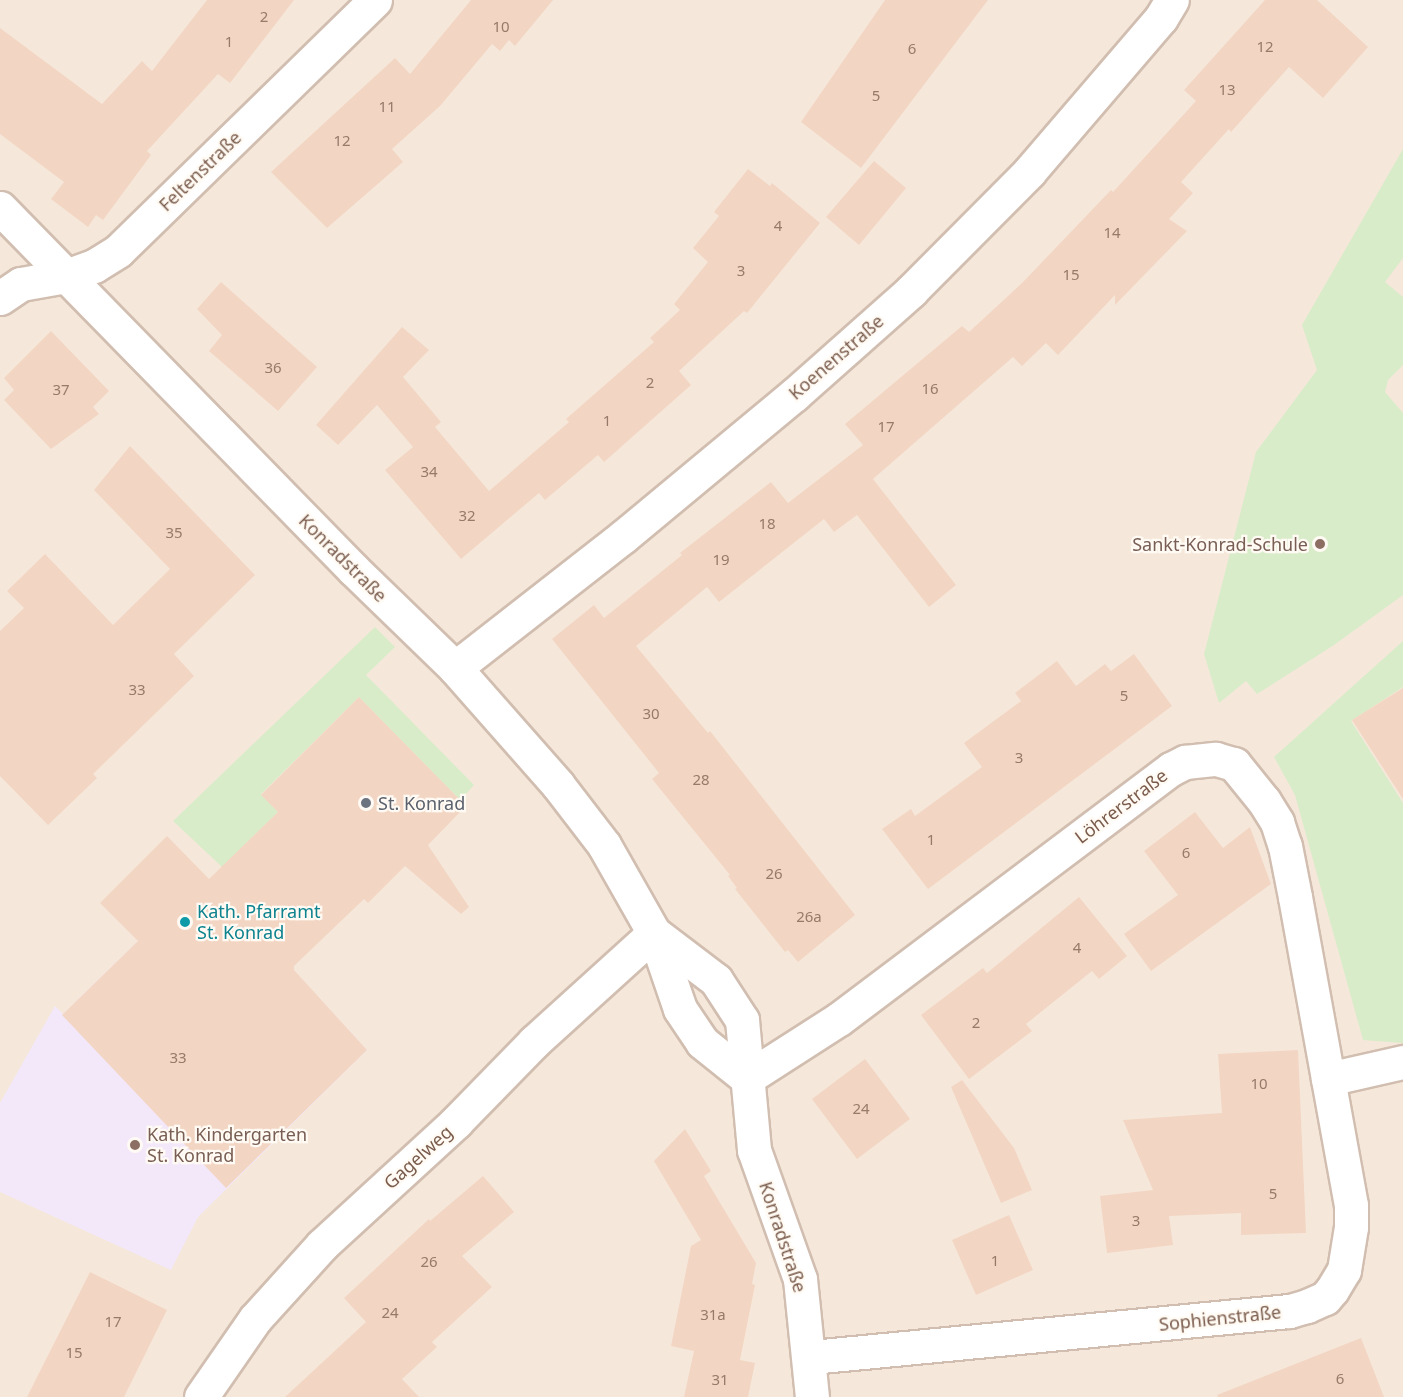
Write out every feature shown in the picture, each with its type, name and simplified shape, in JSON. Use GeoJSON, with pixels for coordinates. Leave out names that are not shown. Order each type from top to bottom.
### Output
{"type":"FeatureCollection","features":[{"type":"Feature","properties":{"kind":"street","name":"Feltenstraße"},"geometry":{"type":"LineString","coordinates":[[0,298],[21,284],[66,276],[94,266],[118,251],[375,0]]}},
{"type":"Feature","properties":{"kind":"street","name":"Koenenstraße"},"geometry":{"type":"LineString","coordinates":[[455,668],[794,395],[910,291],[1029,172],[1161,18],[1172,0]]}},
{"type":"Feature","properties":{"kind":"street","name":"Konradstraße"},"geometry":{"type":"LineString","coordinates":[[0,208],[354,570],[455,668],[558,785],[604,845],[654,933],[680,1010],[702,1042],[747,1078]]}},
{"type":"Feature","properties":{"kind":"street","name":"Löhrerstraße"},"geometry":{"type":"LineString","coordinates":[[747,1078],[839,1019],[1171,769],[1185,762],[1202,759],[1234,764],[1264,801],[1277,822],[1287,856],[1328,1079]]}},
{"type":"Feature","properties":{"kind":"street","name":"Konradstraße"},"geometry":{"type":"LineString","coordinates":[[654,933],[716,980],[742,1020],[754,1150],[800,1279],[810,1357],[812,1397]]}},
{"type":"Feature","properties":{"kind":"street","name":"Gagelweg"},"geometry":{"type":"LineString","coordinates":[[201,1397],[255,1319],[322,1245],[456,1122],[534,1042],[654,933]]}},
{"type":"Feature","properties":{"kind":"street"},"geometry":{"type":"LineString","coordinates":[[1328,1079],[1403,1062]]}},
{"type":"Feature","properties":{"kind":"street","name":"Sophienstraße"},"geometry":{"type":"LineString","coordinates":[[810,1357],[1289,1311],[1325,1298],[1338,1282],[1344,1269],[1351,1227],[1351,1205],[1328,1079]]}},
{"type":"Feature","properties":{"kind":"shaded area"},"geometry":{"type":"Polygon","coordinates":[[[0,0],[1403,0],[1403,1397],[0,1397],[0,0]]]}},
{"type":"Feature","properties":{"kind":"shaded area","name":"Kath. Kindergarten St. Konrad"},"geometry":{"type":"Polygon","coordinates":[[[138,941],[323,1002],[367,1050],[198,1217],[171,1270],[0,1192],[0,1103],[55,1006],[63,1014],[138,941]]]}},
{"type":"Feature","properties":{"kind":"green space"},"geometry":{"type":"Polygon","coordinates":[[[1403,149],[1403,258],[1385,282],[1403,297],[1403,365],[1388,380],[1385,392],[1403,413],[1403,595],[1334,645],[1257,694],[1246,681],[1219,703],[1204,654],[1256,452],[1317,370],[1302,325],[1403,149]]]}},
{"type":"Feature","properties":{"kind":"green space"},"geometry":{"type":"Polygon","coordinates":[[[375,627],[395,647],[366,675],[474,785],[460,800],[359,697],[261,794],[278,812],[222,867],[173,821],[375,627]]]}},
{"type":"Feature","properties":{"kind":"green space"},"geometry":{"type":"Polygon","coordinates":[[[1403,641],[1403,687],[1351,721],[1403,803],[1403,1043],[1363,1040],[1295,795],[1274,757],[1403,641]]]}},
{"type":"Feature","properties":{"kind":"building"},"geometry":{"type":"Polygon","coordinates":[[[207,0],[294,0],[230,83],[218,74],[147,151],[151,155],[103,220],[96,215],[88,227],[51,199],[64,182],[0,134],[0,28],[102,104],[142,61],[152,71],[207,0]]]}},
{"type":"Feature","properties":{"kind":"building"},"geometry":{"type":"Polygon","coordinates":[[[471,0],[553,0],[515,46],[509,40],[500,51],[492,44],[440,106],[392,149],[403,162],[327,228],[271,172],[395,58],[410,74],[471,0]]]}},
{"type":"Feature","properties":{"kind":"building"},"geometry":{"type":"Polygon","coordinates":[[[885,0],[988,0],[861,168],[801,122],[885,0]]]}},
{"type":"Feature","properties":{"kind":"building"},"geometry":{"type":"Polygon","coordinates":[[[1265,0],[1317,0],[1368,47],[1323,98],[1289,67],[1231,132],[1229,129],[1181,182],[1193,193],[1169,219],[1187,231],[1115,305],[1115,295],[1058,355],[1046,343],[1022,366],[1013,357],[873,479],[956,585],[929,607],[857,515],[834,532],[824,519],[719,602],[707,587],[636,646],[708,733],[710,731],[855,915],[798,962],[788,950],[785,952],[735,889],[737,888],[728,876],[730,875],[652,779],[659,773],[552,639],[594,605],[604,618],[682,555],[680,553],[771,482],[788,503],[863,445],[845,424],[962,326],[969,332],[1023,282],[1111,190],[1113,192],[1196,101],[1184,90],[1265,0]]]}},
{"type":"Feature","properties":{"kind":"building"},"geometry":{"type":"Polygon","coordinates":[[[874,161],[906,188],[859,245],[826,217],[874,161]]]}},
{"type":"Feature","properties":{"kind":"building"},"geometry":{"type":"Polygon","coordinates":[[[748,169],[770,186],[772,183],[820,223],[747,313],[744,311],[679,371],[691,385],[604,462],[598,455],[545,500],[539,493],[461,559],[385,470],[413,447],[377,405],[338,445],[316,425],[402,327],[429,350],[403,377],[441,422],[435,427],[489,491],[569,422],[566,419],[654,342],[650,338],[680,310],[674,304],[708,262],[693,248],[719,216],[714,212],[748,169]]]}},
{"type":"Feature","properties":{"kind":"building"},"geometry":{"type":"Polygon","coordinates":[[[221,282],[317,367],[278,411],[209,351],[222,335],[197,309],[221,282]]]}},
{"type":"Feature","properties":{"kind":"building"},"geometry":{"type":"Polygon","coordinates":[[[51,331],[109,391],[93,407],[99,414],[51,449],[4,400],[14,390],[4,378],[51,331]]]}},
{"type":"Feature","properties":{"kind":"building"},"geometry":{"type":"Polygon","coordinates":[[[130,446],[255,575],[174,654],[194,676],[93,774],[97,778],[48,825],[0,776],[0,631],[24,608],[7,591],[45,554],[113,625],[170,569],[94,490],[130,446]]]}},
{"type":"Feature","properties":{"kind":"building"},"geometry":{"type":"Polygon","coordinates":[[[1134,654],[1172,706],[928,889],[882,829],[911,809],[915,816],[982,767],[964,743],[1021,701],[1015,693],[1057,661],[1076,686],[1105,664],[1111,671],[1134,654]]]}},
{"type":"Feature","properties":{"kind":"building"},"geometry":{"type":"Polygon","coordinates":[[[1403,688],[1403,799],[1352,720],[1403,688]]]}},
{"type":"Feature","properties":{"kind":"building"},"geometry":{"type":"Polygon","coordinates":[[[359,697],[466,806],[428,845],[469,907],[461,914],[405,866],[368,903],[364,899],[294,966],[294,970],[367,1050],[226,1188],[62,1015],[138,941],[100,903],[167,836],[209,879],[278,812],[261,795],[359,697]]]}},
{"type":"Feature","properties":{"kind":"building"},"geometry":{"type":"Polygon","coordinates":[[[1195,812],[1223,848],[1250,827],[1271,884],[1151,971],[1124,934],[1178,895],[1144,851],[1195,812]]]}},
{"type":"Feature","properties":{"kind":"building"},"geometry":{"type":"Polygon","coordinates":[[[1079,897],[1127,956],[1099,979],[1092,971],[1026,1024],[1032,1031],[969,1079],[921,1015],[983,968],[987,973],[1079,897]]]}},
{"type":"Feature","properties":{"kind":"building"},"geometry":{"type":"Polygon","coordinates":[[[1298,1050],[1306,1233],[1241,1235],[1241,1213],[1169,1216],[1173,1245],[1107,1253],[1100,1196],[1153,1190],[1123,1120],[1222,1113],[1218,1054],[1298,1050]]]}},
{"type":"Feature","properties":{"kind":"building"},"geometry":{"type":"Polygon","coordinates":[[[865,1059],[910,1119],[857,1159],[812,1099],[865,1059]]]}},
{"type":"Feature","properties":{"kind":"building"},"geometry":{"type":"Polygon","coordinates":[[[962,1080],[1014,1148],[1032,1190],[1001,1203],[951,1087],[962,1080]]]}},
{"type":"Feature","properties":{"kind":"building"},"geometry":{"type":"Polygon","coordinates":[[[685,1129],[711,1171],[704,1176],[756,1263],[752,1284],[755,1285],[740,1360],[755,1363],[748,1397],[684,1397],[694,1351],[671,1346],[691,1246],[701,1240],[654,1161],[685,1129]]]}},
{"type":"Feature","properties":{"kind":"building"},"geometry":{"type":"Polygon","coordinates":[[[483,1176],[514,1212],[462,1256],[492,1287],[432,1342],[437,1347],[402,1379],[419,1397],[285,1397],[366,1322],[344,1298],[429,1219],[430,1221],[483,1176]]]}},
{"type":"Feature","properties":{"kind":"building"},"geometry":{"type":"Polygon","coordinates":[[[1009,1215],[1033,1270],[976,1295],[952,1240],[1009,1215]]]}},
{"type":"Feature","properties":{"kind":"building"},"geometry":{"type":"Polygon","coordinates":[[[90,1272],[167,1310],[124,1397],[27,1397],[90,1272]]]}},
{"type":"Feature","properties":{"kind":"building"},"geometry":{"type":"Polygon","coordinates":[[[1361,1338],[1384,1397],[1218,1397],[1217,1395],[1361,1338]]]}},
{"type":"Feature","properties":{"kind":"place","name":"Sankt-Konrad-Schule"},"geometry":{"type":"Point","coordinates":[1320,544]}},
{"type":"Feature","properties":{"kind":"place","name":"St. Konrad"},"geometry":{"type":"Point","coordinates":[366,803]}},
{"type":"Feature","properties":{"kind":"place","name":"Kath. Pfarramt St. Konrad"},"geometry":{"type":"Point","coordinates":[185,922]}},
{"type":"Feature","properties":{"kind":"place","name":"Kath. Kindergarten St. Konrad"},"geometry":{"type":"Point","coordinates":[135,1145]}}]}
